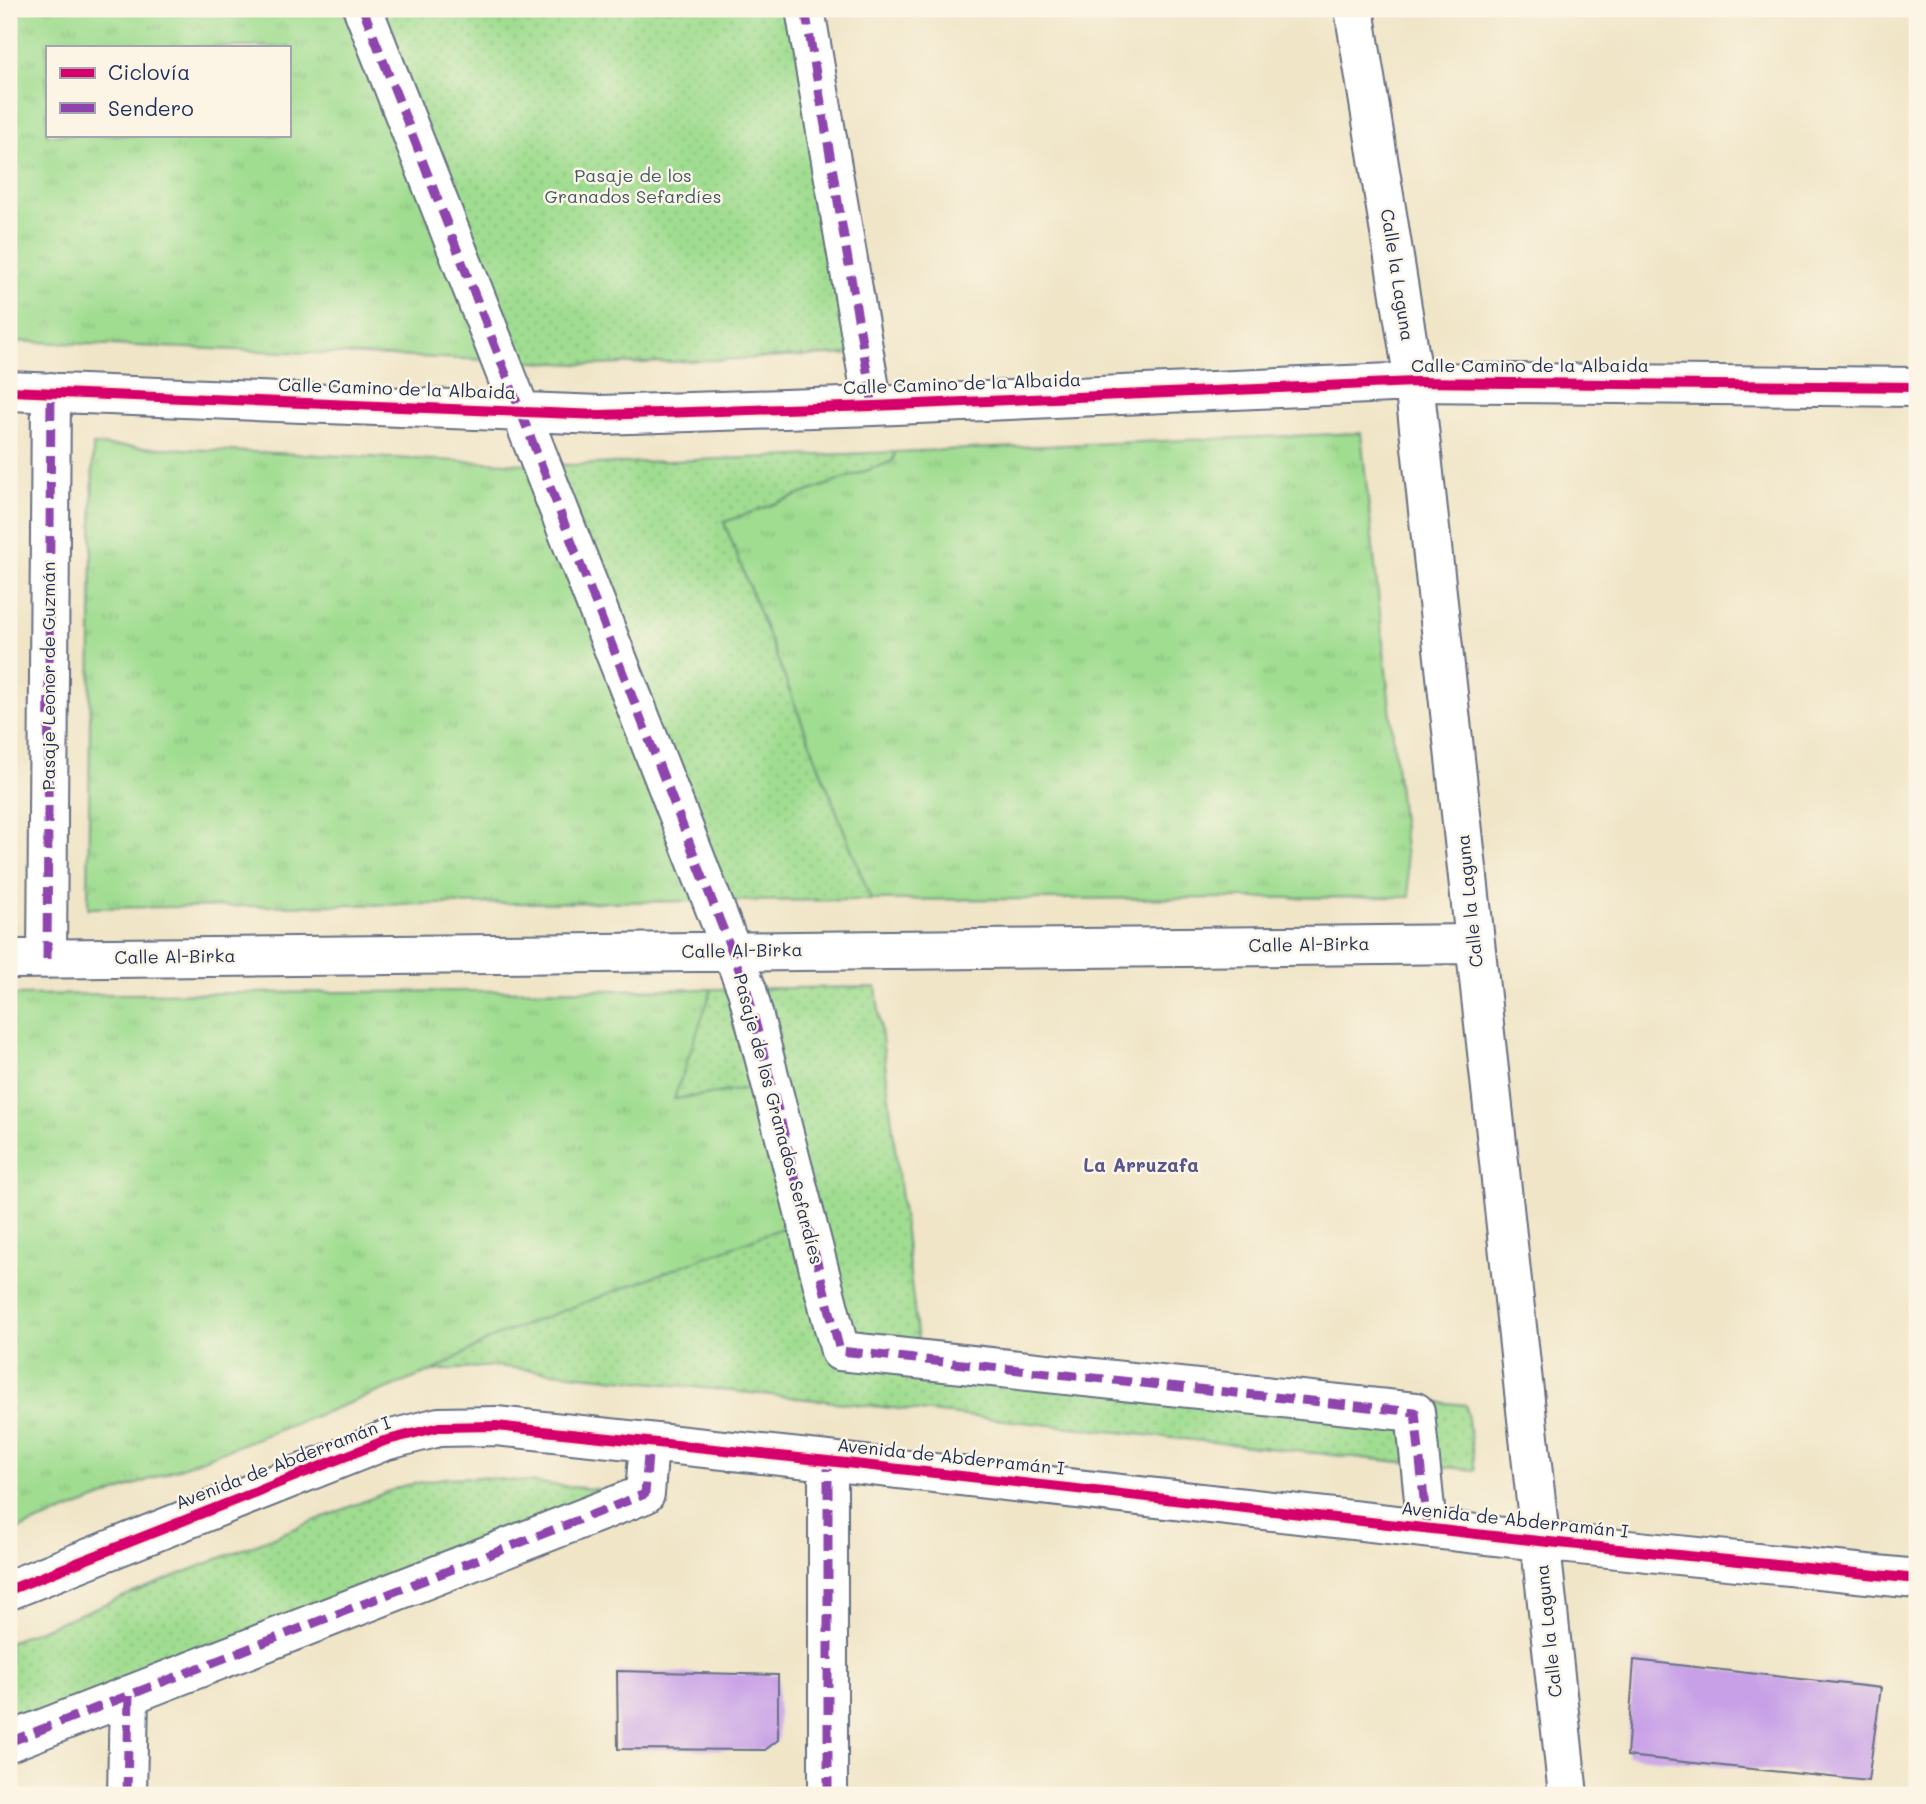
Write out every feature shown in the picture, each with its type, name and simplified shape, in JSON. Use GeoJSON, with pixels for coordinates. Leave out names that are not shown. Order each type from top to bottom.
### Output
{"type":"FeatureCollection","features":[{"type":"Feature","properties":{"kind":"street","name":"Pasaje de los Granados Sefardíes"},"geometry":{"type":"LineString","coordinates":[[363,9],[747,990],[840,1351],[1415,1412],[1427,1528]]}},
{"type":"Feature","properties":{"kind":"street"},"geometry":{"type":"LineString","coordinates":[[805,9],[873,406]]}},
{"type":"Feature","properties":{"kind":"street","name":"Calle la Laguna"},"geometry":{"type":"LineString","coordinates":[[1354,9],[1414,382],[1568,1795]]}},
{"type":"Feature","properties":{"kind":"street","name":"Calle Camino de la Albaida"},"geometry":{"type":"LineString","coordinates":[[9,391],[600,415],[1414,382],[1917,387]]}},
{"type":"Feature","properties":{"kind":"street","name":"Pasaje Leonor de Guzmán"},"geometry":{"type":"LineString","coordinates":[[47,959],[51,392]]}},
{"type":"Feature","properties":{"kind":"street","name":"Calle Al-Birka"},"geometry":{"type":"LineString","coordinates":[[9,959],[1475,944]]}},
{"type":"Feature","properties":{"kind":"street","name":"Avenida de Abderramán I"},"geometry":{"type":"LineString","coordinates":[[9,1590],[384,1441],[439,1427],[496,1426],[1917,1580]]}},
{"type":"Feature","properties":{"kind":"street"},"geometry":{"type":"LineString","coordinates":[[9,1742],[645,1494],[649,1442]]}},
{"type":"Feature","properties":{"kind":"street"},"geometry":{"type":"LineString","coordinates":[[828,1461],[828,1795]]}},
{"type":"Feature","properties":{"kind":"street"},"geometry":{"type":"LineString","coordinates":[[127,1795],[129,1695]]}},
{"type":"Feature","properties":{"kind":"green space"},"geometry":{"type":"Polygon","coordinates":[[[9,9],[351,9],[489,360],[9,341],[9,9]]]}},
{"type":"Feature","properties":{"kind":"green space","name":"Pasaje de los Granados Sefardíes"},"geometry":{"type":"Polygon","coordinates":[[[374,9],[794,9],[853,354],[599,365],[511,361],[374,9]]]}},
{"type":"Feature","properties":{"kind":"green space"},"geometry":{"type":"Polygon","coordinates":[[[1361,433],[1410,897],[871,900],[724,522],[893,461],[895,452],[1361,433]]]}},
{"type":"Feature","properties":{"kind":"green space"},"geometry":{"type":"Polygon","coordinates":[[[9,440],[12,440],[9,797],[9,440]]]}},
{"type":"Feature","properties":{"kind":"green space"},"geometry":{"type":"Polygon","coordinates":[[[93,445],[530,464],[700,901],[88,908],[93,445]]]}},
{"type":"Feature","properties":{"kind":"green space"},"geometry":{"type":"Polygon","coordinates":[[[895,452],[893,461],[724,522],[871,900],[700,901],[530,464],[570,465],[895,452]]]}},
{"type":"Feature","properties":{"kind":"green space"},"geometry":{"type":"Polygon","coordinates":[[[876,987],[919,1350],[1466,1405],[1475,1470],[495,1366],[433,1371],[496,1336],[793,1224],[758,1087],[674,1099],[712,989],[876,987]]]}},
{"type":"Feature","properties":{"kind":"green space"},"geometry":{"type":"Polygon","coordinates":[[[712,989],[675,1099],[758,1087],[794,1224],[496,1336],[433,1371],[9,1533],[9,995],[712,989]]]}},
{"type":"Feature","properties":{"kind":"green space"},"geometry":{"type":"Polygon","coordinates":[[[480,1477],[622,1492],[9,1732],[9,1642],[402,1486],[444,1478],[480,1477]]]}},
{"type":"Feature","properties":{"kind":"building"},"geometry":{"type":"Polygon","coordinates":[[[1634,1660],[1881,1688],[1868,1781],[1627,1756],[1634,1660]]]}},
{"type":"Feature","properties":{"kind":"building"},"geometry":{"type":"Polygon","coordinates":[[[617,1671],[778,1675],[778,1740],[765,1750],[618,1749],[617,1671]]]}},
{"type":"Feature","properties":{"kind":"marked path"},"geometry":{"type":"LineString","coordinates":[[363,9],[747,990],[840,1351],[1415,1412],[1427,1528]]}},
{"type":"Feature","properties":{"kind":"marked path"},"geometry":{"type":"LineString","coordinates":[[805,9],[873,406]]}},
{"type":"Feature","properties":{"kind":"marked path"},"geometry":{"type":"LineString","coordinates":[[47,959],[51,392]]}},
{"type":"Feature","properties":{"kind":"marked path"},"geometry":{"type":"LineString","coordinates":[[9,1742],[645,1494],[649,1442]]}},
{"type":"Feature","properties":{"kind":"marked path"},"geometry":{"type":"LineString","coordinates":[[828,1461],[828,1795]]}},
{"type":"Feature","properties":{"kind":"marked path"},"geometry":{"type":"LineString","coordinates":[[127,1795],[129,1695]]}},
{"type":"Feature","properties":{"kind":"cycle path"},"geometry":{"type":"LineString","coordinates":[[9,391],[600,415],[1414,382],[1917,387]]}},
{"type":"Feature","properties":{"kind":"cycle path"},"geometry":{"type":"LineString","coordinates":[[9,1590],[384,1441],[439,1427],[496,1426],[1539,1541],[1917,1579]]}},
{"type":"Feature","properties":{"kind":"district","name":"La Arruzafa"},"geometry":{"type":"Point","coordinates":[1141,1165]}}]}
